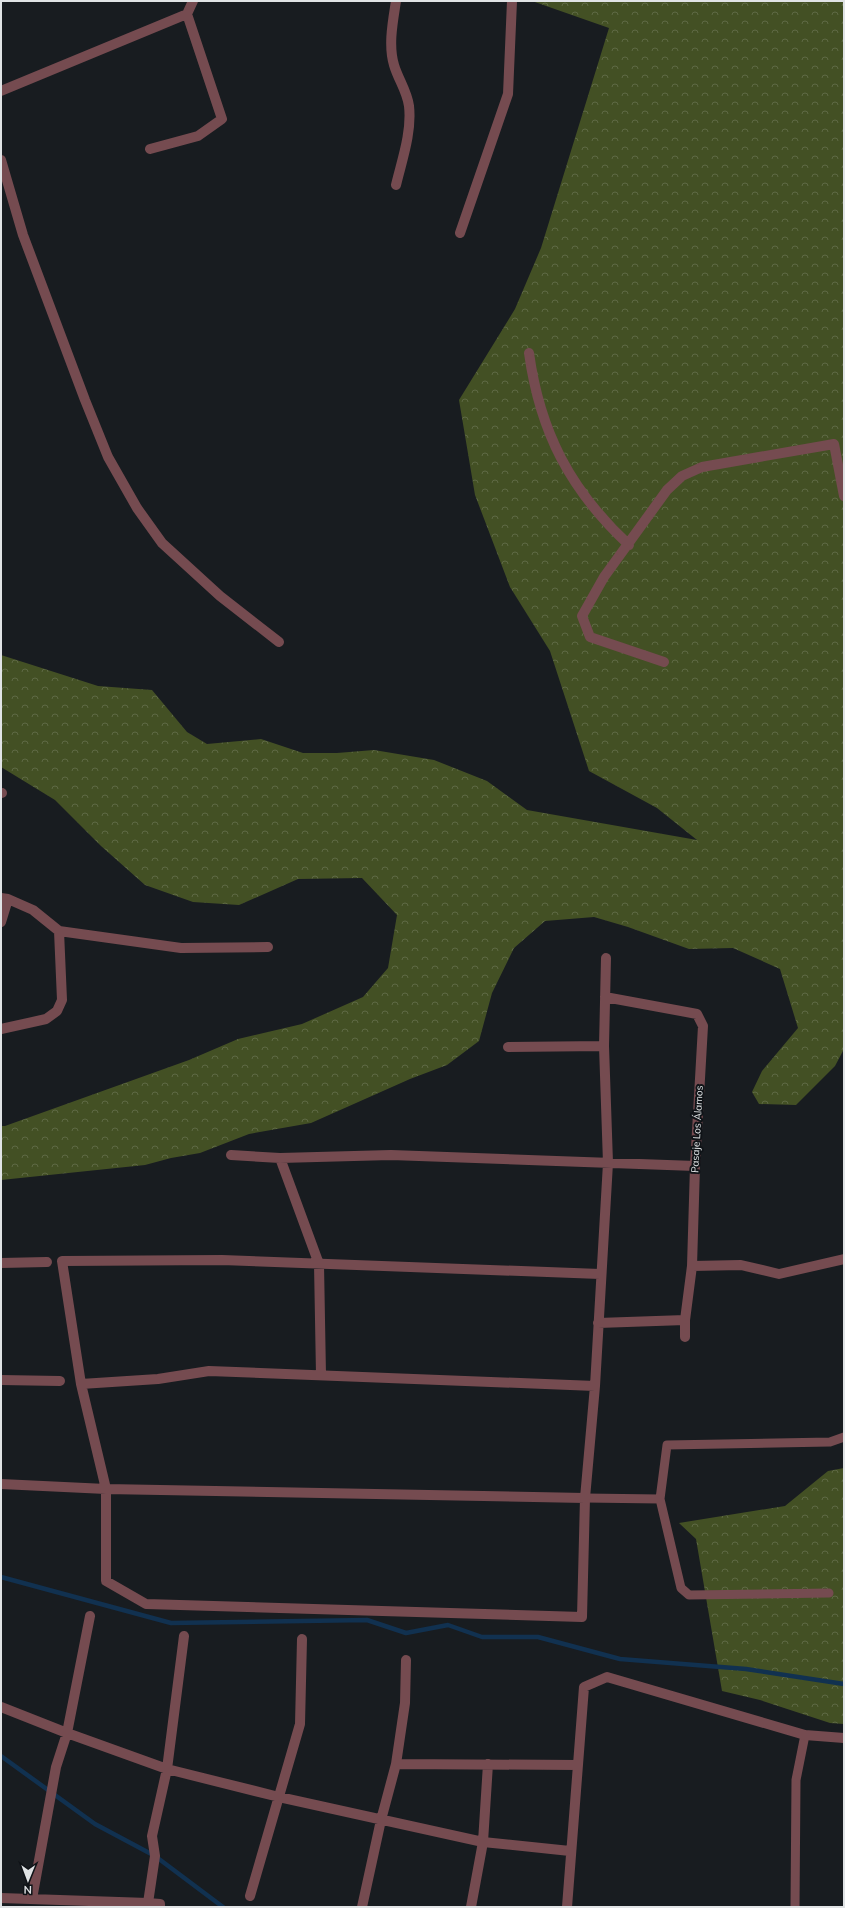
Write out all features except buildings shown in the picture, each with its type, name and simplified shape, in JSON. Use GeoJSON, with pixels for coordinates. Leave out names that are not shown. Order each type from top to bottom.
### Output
{"type":"FeatureCollection","features":[{"type":"Feature","properties":{"kind":"street"},"geometry":{"type":"LineString","coordinates":[[1,91],[187,14],[194,1]]}},
{"type":"Feature","properties":{"kind":"street"},"geometry":{"type":"LineString","coordinates":[[396,1],[391,45],[392,56],[397,75],[406,94],[410,116],[409,127],[396,185]]}},
{"type":"Feature","properties":{"kind":"street"},"geometry":{"type":"LineString","coordinates":[[460,233],[508,94],[512,1]]}},
{"type":"Feature","properties":{"kind":"street"},"geometry":{"type":"LineString","coordinates":[[150,149],[198,136],[222,119],[187,14]]}},
{"type":"Feature","properties":{"kind":"street"},"geometry":{"type":"LineString","coordinates":[[1,160],[23,234],[84,400],[108,457],[137,508],[162,543],[220,596],[279,642]]}},
{"type":"Feature","properties":{"kind":"street"},"geometry":{"type":"LineString","coordinates":[[529,353],[534,383],[543,420],[563,464],[592,507],[629,545]]}},
{"type":"Feature","properties":{"kind":"street"},"geometry":{"type":"LineString","coordinates":[[664,662],[590,637],[582,616],[604,577],[629,545],[667,490],[682,476],[702,468],[834,444],[844,496]]}},
{"type":"Feature","properties":{"kind":"street"},"geometry":{"type":"LineString","coordinates":[[1,922],[5,898],[33,910],[60,932],[181,948],[268,947]]}},
{"type":"Feature","properties":{"kind":"street"},"geometry":{"type":"LineString","coordinates":[[1,1029],[46,1019],[57,1011],[62,1000],[60,932]]}},
{"type":"Feature","properties":{"kind":"street"},"geometry":{"type":"LineString","coordinates":[[600,1274],[222,1260],[62,1261],[81,1384],[106,1489],[106,1582],[146,1604],[199,1607],[582,1617],[585,1498],[595,1386],[600,1274],[608,1163],[604,1046],[606,958]]}},
{"type":"Feature","properties":{"kind":"street","name":"Pasaje Los Álamos"},"geometry":{"type":"LineString","coordinates":[[605,997],[697,1014],[703,1026],[695,1166],[692,1266],[685,1320],[685,1337]]}},
{"type":"Feature","properties":{"kind":"street"},"geometry":{"type":"LineString","coordinates":[[508,1047],[604,1046]]}},
{"type":"Feature","properties":{"kind":"street"},"geometry":{"type":"LineString","coordinates":[[232,1155],[280,1158],[391,1155],[695,1166]]}},
{"type":"Feature","properties":{"kind":"street"},"geometry":{"type":"LineString","coordinates":[[280,1158],[319,1264],[321,1375]]}},
{"type":"Feature","properties":{"kind":"street"},"geometry":{"type":"LineString","coordinates":[[692,1266],[741,1265],[780,1274],[844,1259]]}},
{"type":"Feature","properties":{"kind":"street"},"geometry":{"type":"LineString","coordinates":[[1,1263],[47,1262]]}},
{"type":"Feature","properties":{"kind":"street"},"geometry":{"type":"LineString","coordinates":[[598,1323],[685,1320]]}},
{"type":"Feature","properties":{"kind":"street"},"geometry":{"type":"LineString","coordinates":[[81,1384],[158,1379],[208,1371],[595,1386]]}},
{"type":"Feature","properties":{"kind":"street"},"geometry":{"type":"LineString","coordinates":[[1,1380],[60,1381]]}},
{"type":"Feature","properties":{"kind":"street"},"geometry":{"type":"LineString","coordinates":[[1,1484],[106,1489],[585,1498]]}},
{"type":"Feature","properties":{"kind":"street"},"geometry":{"type":"LineString","coordinates":[[32,1899],[56,1766],[67,1733],[90,1616]]}},
{"type":"Feature","properties":{"kind":"street"},"geometry":{"type":"LineString","coordinates":[[148,1903],[155,1856],[152,1836],[167,1770],[184,1636]]}},
{"type":"Feature","properties":{"kind":"street"},"geometry":{"type":"LineString","coordinates":[[250,1896],[300,1724],[302,1639]]}},
{"type":"Feature","properties":{"kind":"street"},"geometry":{"type":"LineString","coordinates":[[362,1907],[381,1820],[396,1764],[405,1703],[406,1660]]}},
{"type":"Feature","properties":{"kind":"street"},"geometry":{"type":"LineString","coordinates":[[567,1907],[570,1851],[584,1687],[607,1677],[805,1735],[844,1738]]}},
{"type":"Feature","properties":{"kind":"street"},"geometry":{"type":"LineString","coordinates":[[1,1707],[167,1770],[279,1797],[483,1842],[570,1851]]}},
{"type":"Feature","properties":{"kind":"street"},"geometry":{"type":"LineString","coordinates":[[396,1764],[578,1765]]}},
{"type":"Feature","properties":{"kind":"street"},"geometry":{"type":"LineString","coordinates":[[471,1907],[483,1842],[488,1764]]}},
{"type":"Feature","properties":{"kind":"street"},"geometry":{"type":"LineString","coordinates":[[1,1898],[32,1899],[83,1904],[148,1903],[160,1904],[160,1907]]}},
{"type":"Feature","properties":{"kind":"lane"},"geometry":{"type":"LineString","coordinates":[[829,1593],[689,1595],[681,1588],[660,1499],[667,1444],[830,1442],[844,1437]]}},
{"type":"Feature","properties":{"kind":"lane"},"geometry":{"type":"LineString","coordinates":[[585,1498],[660,1499]]}},
{"type":"Feature","properties":{"kind":"lane"},"geometry":{"type":"LineString","coordinates":[[795,1907],[796,1780],[805,1735]]}},
{"type":"Feature","properties":{"kind":"green space"},"geometry":{"type":"Polygon","coordinates":[[[532,1],[844,1],[844,1049],[835,1066],[796,1105],[759,1104],[752,1092],[762,1071],[798,1028],[780,969],[733,948],[689,949],[628,927],[594,917],[545,921],[514,948],[492,993],[479,1041],[447,1065],[410,1079],[311,1123],[249,1134],[200,1153],[171,1158],[145,1165],[1,1180],[1,1126],[5,1126],[189,1060],[238,1039],[302,1024],[363,997],[388,968],[397,915],[362,878],[298,879],[239,905],[193,902],[145,885],[101,846],[55,800],[1,767],[1,655],[98,686],[152,690],[187,732],[207,744],[261,739],[303,753],[337,753],[374,750],[434,760],[487,781],[527,810],[697,840],[657,808],[589,771],[550,651],[510,587],[475,495],[459,400],[515,309],[541,248],[609,28],[532,1]]]}},
{"type":"Feature","properties":{"kind":"green space"},"geometry":{"type":"Polygon","coordinates":[[[844,1468],[844,1724],[830,1723],[760,1700],[722,1691],[696,1539],[679,1523],[785,1506],[828,1471],[844,1468]]]}},
{"type":"Feature","properties":{"kind":"waterway"},"geometry":{"type":"LineString","coordinates":[[1,1577],[171,1623],[367,1620],[406,1633],[448,1625],[482,1637],[538,1637],[620,1659],[746,1669],[844,1684]]}},
{"type":"Feature","properties":{"kind":"waterway"},"geometry":{"type":"LineString","coordinates":[[1,1756],[95,1824],[155,1856],[223,1907]]}}]}
